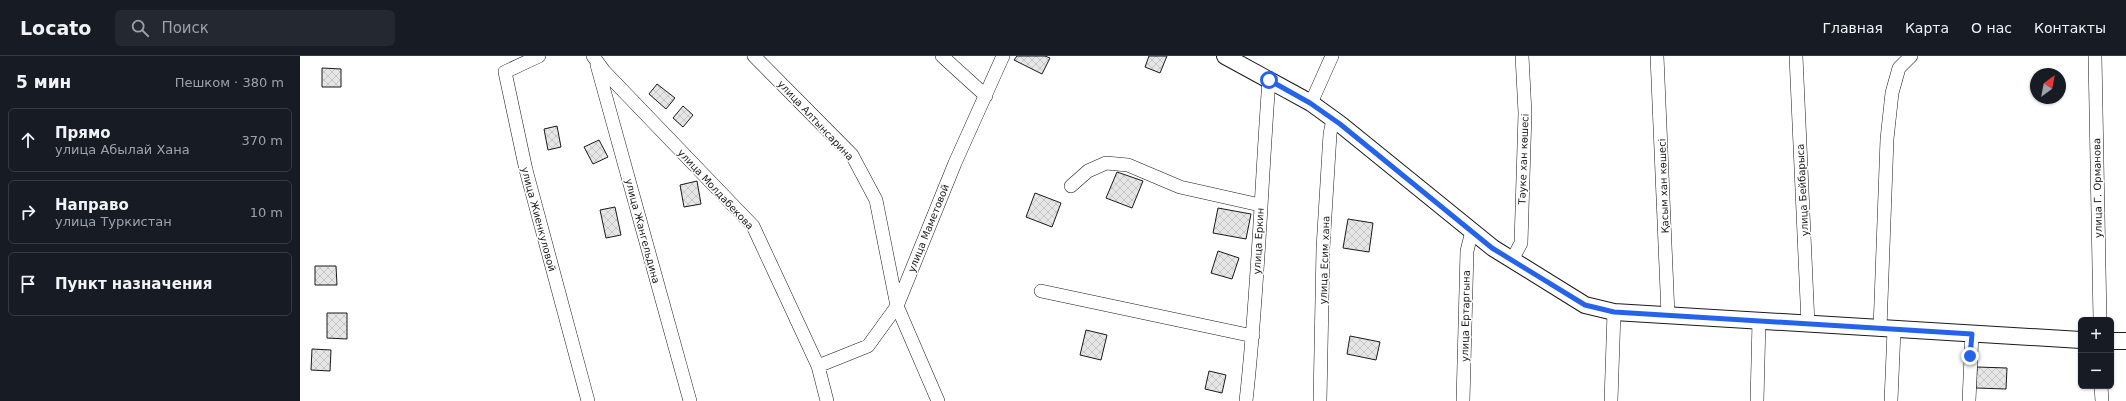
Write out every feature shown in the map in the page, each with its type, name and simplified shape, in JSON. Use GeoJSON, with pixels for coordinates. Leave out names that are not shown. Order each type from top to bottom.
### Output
{"type":"FeatureCollection","features":[{"type":"Feature","properties":{"kind":"street","name":"улица Жиенкуловой"},"geometry":{"type":"LineString","coordinates":[[539,56],[505,72],[526,170],[588,401]]}},
{"type":"Feature","properties":{"kind":"street","name":"улица Алтынсарина"},"geometry":{"type":"LineString","coordinates":[[754,56],[852,155],[876,200],[897,306]]}},
{"type":"Feature","properties":{"kind":"street"},"geometry":{"type":"LineString","coordinates":[[942,56],[986,96]]}},
{"type":"Feature","properties":{"kind":"street","name":"улица Маметовой"},"geometry":{"type":"LineString","coordinates":[[818,366],[868,346],[897,306],[955,163],[1003,56]]}},
{"type":"Feature","properties":{"kind":"street"},"geometry":{"type":"LineString","coordinates":[[1226,56],[1310,103],[1333,119],[1492,248],[1585,305],[1614,312],[2078,340]]}},
{"type":"Feature","properties":{"kind":"street"},"geometry":{"type":"LineString","coordinates":[[1310,103],[1332,56]]}},
{"type":"Feature","properties":{"kind":"street","name":"Тәуке хан көшесі"},"geometry":{"type":"LineString","coordinates":[[1512,260],[1521,243],[1525,113],[1522,56]]}},
{"type":"Feature","properties":{"kind":"street","name":"Қасым хан көшесі"},"geometry":{"type":"LineString","coordinates":[[1657,56],[1668,315]]}},
{"type":"Feature","properties":{"kind":"street","name":"улица Бейбарыса"},"geometry":{"type":"LineString","coordinates":[[1796,56],[1808,324]]}},
{"type":"Feature","properties":{"kind":"street"},"geometry":{"type":"LineString","coordinates":[[1891,401],[1887,329],[1887,139],[1892,93],[1899,68],[1911,56]]}},
{"type":"Feature","properties":{"kind":"street","name":"улица Г. Орманова"},"geometry":{"type":"LineString","coordinates":[[2095,56],[2100,317]]}},
{"type":"Feature","properties":{"kind":"street","name":"улица Молдабекова"},"geometry":{"type":"LineString","coordinates":[[594,58],[609,77],[753,226],[818,366],[826,401]]}},
{"type":"Feature","properties":{"kind":"street","name":"улица Жангельдина"},"geometry":{"type":"LineString","coordinates":[[594,58],[690,401]]}},
{"type":"Feature","properties":{"kind":"street","name":"улица Еркин"},"geometry":{"type":"LineString","coordinates":[[1246,401],[1253,336],[1260,204],[1269,80]]}},
{"type":"Feature","properties":{"kind":"street","name":"улица Есим хана"},"geometry":{"type":"LineString","coordinates":[[1320,401],[1323,248],[1330,134],[1333,119]]}},
{"type":"Feature","properties":{"kind":"street"},"geometry":{"type":"LineString","coordinates":[[1071,186],[1088,171],[1106,163],[1128,166],[1180,186],[1260,204]]}},
{"type":"Feature","properties":{"kind":"street","name":"улица Ертаргына"},"geometry":{"type":"LineString","coordinates":[[1463,401],[1467,251],[1472,231]]}},
{"type":"Feature","properties":{"kind":"street"},"geometry":{"type":"LineString","coordinates":[[1041,291],[1253,336]]}},
{"type":"Feature","properties":{"kind":"street"},"geometry":{"type":"LineString","coordinates":[[897,306],[938,401]]}},
{"type":"Feature","properties":{"kind":"street"},"geometry":{"type":"LineString","coordinates":[[1611,401],[1614,312]]}},
{"type":"Feature","properties":{"kind":"street"},"geometry":{"type":"LineString","coordinates":[[1757,401],[1759,321]]}},
{"type":"Feature","properties":{"kind":"street"},"geometry":{"type":"LineString","coordinates":[[1969,401],[1972,334]]}},
{"type":"Feature","properties":{"kind":"street"},"geometry":{"type":"LineString","coordinates":[[2114,341],[2126,341]]}},
{"type":"Feature","properties":{"kind":"street"},"geometry":{"type":"LineString","coordinates":[[2101,389],[2102,401]]}},
{"type":"Feature","properties":{"kind":"building"},"geometry":{"type":"Polygon","coordinates":[[[1017,56],[1045,56],[1050,58],[1042,74],[1014,60],[1017,56]]]}},
{"type":"Feature","properties":{"kind":"building"},"geometry":{"type":"Polygon","coordinates":[[[1149,56],[1167,56],[1160,73],[1145,67],[1149,56]]]}},
{"type":"Feature","properties":{"kind":"building"},"geometry":{"type":"Polygon","coordinates":[[[322,68],[341,69],[341,87],[322,87],[322,68]]]}},
{"type":"Feature","properties":{"kind":"building"},"geometry":{"type":"Polygon","coordinates":[[[657,84],[675,98],[666,109],[649,94],[657,84]]]}},
{"type":"Feature","properties":{"kind":"building"},"geometry":{"type":"Polygon","coordinates":[[[683,106],[693,115],[683,127],[673,118],[683,106]]]}},
{"type":"Feature","properties":{"kind":"building"},"geometry":{"type":"Polygon","coordinates":[[[557,126],[561,147],[548,150],[544,129],[557,126]]]}},
{"type":"Feature","properties":{"kind":"building"},"geometry":{"type":"Polygon","coordinates":[[[599,140],[608,157],[593,164],[584,147],[599,140]]]}},
{"type":"Feature","properties":{"kind":"building"},"geometry":{"type":"Polygon","coordinates":[[[1117,172],[1143,181],[1132,208],[1106,198],[1117,172]]]}},
{"type":"Feature","properties":{"kind":"building"},"geometry":{"type":"Polygon","coordinates":[[[697,181],[701,204],[684,207],[680,185],[697,181]]]}},
{"type":"Feature","properties":{"kind":"building"},"geometry":{"type":"Polygon","coordinates":[[[1035,193],[1061,203],[1052,227],[1026,217],[1035,193]]]}},
{"type":"Feature","properties":{"kind":"building"},"geometry":{"type":"Polygon","coordinates":[[[615,207],[621,235],[606,238],[600,210],[615,207]]]}},
{"type":"Feature","properties":{"kind":"building"},"geometry":{"type":"Polygon","coordinates":[[[1218,208],[1251,214],[1246,239],[1213,233],[1218,208]]]}},
{"type":"Feature","properties":{"kind":"building"},"geometry":{"type":"Polygon","coordinates":[[[1348,219],[1373,223],[1369,252],[1343,248],[1348,219]]]}},
{"type":"Feature","properties":{"kind":"building"},"geometry":{"type":"Polygon","coordinates":[[[1218,251],[1239,258],[1232,279],[1211,273],[1218,251]]]}},
{"type":"Feature","properties":{"kind":"building"},"geometry":{"type":"Polygon","coordinates":[[[315,266],[336,266],[337,285],[315,285],[315,266]]]}},
{"type":"Feature","properties":{"kind":"building"},"geometry":{"type":"Polygon","coordinates":[[[327,313],[347,313],[347,339],[327,338],[327,313]]]}},
{"type":"Feature","properties":{"kind":"building"},"geometry":{"type":"Polygon","coordinates":[[[1086,330],[1107,335],[1101,360],[1080,355],[1086,330]]]}},
{"type":"Feature","properties":{"kind":"building"},"geometry":{"type":"Polygon","coordinates":[[[1350,336],[1380,342],[1376,360],[1347,354],[1350,336]]]}},
{"type":"Feature","properties":{"kind":"building"},"geometry":{"type":"Polygon","coordinates":[[[312,349],[331,350],[330,371],[311,370],[312,349]]]}},
{"type":"Feature","properties":{"kind":"building"},"geometry":{"type":"Polygon","coordinates":[[[1977,367],[2007,368],[2006,389],[1976,388],[1977,367]]]}},
{"type":"Feature","properties":{"kind":"building"},"geometry":{"type":"Polygon","coordinates":[[[1209,371],[1226,375],[1222,393],[1205,389],[1209,371]]]}},
{"type":"Feature","properties":{"kind":"route"},"geometry":{"type":"LineString","coordinates":[[1269,80],[1310,103],[1340,124],[1492,248],[1585,305],[1614,312],[1972,334],[1970,356]]}}]}
